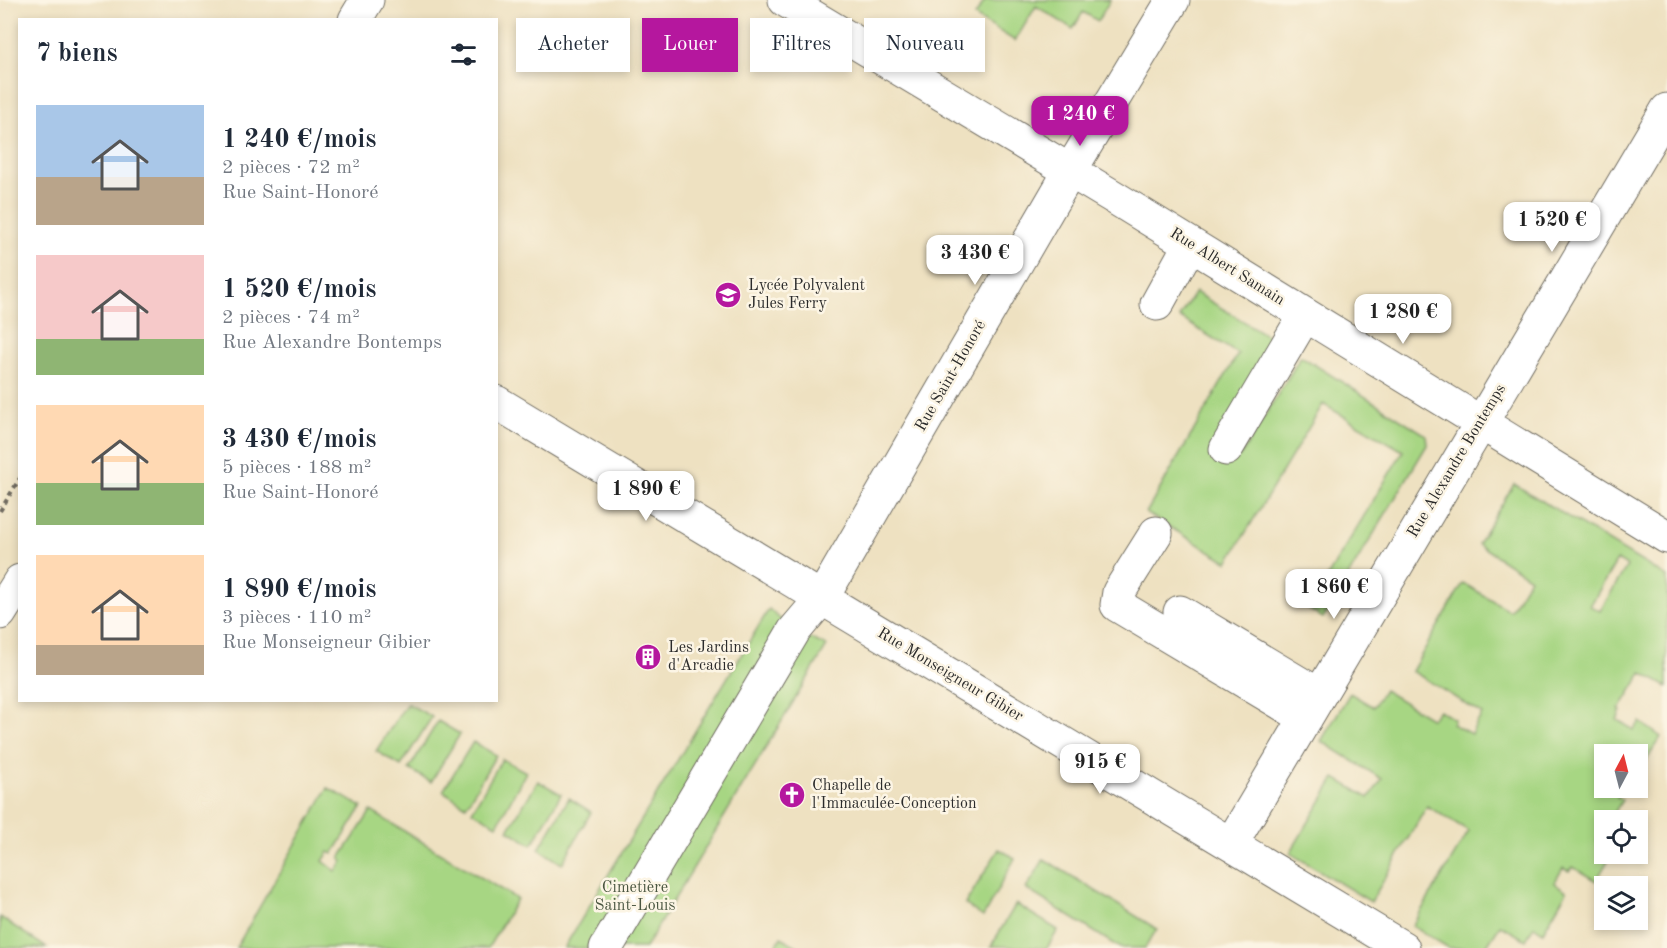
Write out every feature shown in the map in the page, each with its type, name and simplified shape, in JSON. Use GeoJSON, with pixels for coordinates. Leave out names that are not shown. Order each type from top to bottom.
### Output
{"type":"FeatureCollection","features":[{"type":"Feature","properties":{"kind":"street"},"geometry":{"type":"LineString","coordinates":[[356,18],[367,0]]}},
{"type":"Feature","properties":{"kind":"street","name":"Rue Albert Samain"},"geometry":{"type":"LineString","coordinates":[[785,0],[1190,244],[1667,537]]}},
{"type":"Feature","properties":{"kind":"street","name":"Rue Saint-Honoré"},"geometry":{"type":"LineString","coordinates":[[606,948],[794,631],[822,598],[1070,171],[1173,0]]}},
{"type":"Feature","properties":{"kind":"street","name":"Rue Alexandre Bontemps"},"geometry":{"type":"LineString","coordinates":[[1231,844],[1667,110]]}},
{"type":"Feature","properties":{"kind":"street"},"geometry":{"type":"LineString","coordinates":[[1157,304],[1190,244]]}},
{"type":"Feature","properties":{"kind":"street"},"geometry":{"type":"LineString","coordinates":[[1226,449],[1305,315]]}},
{"type":"Feature","properties":{"kind":"street","name":"Rue Monseigneur Gibier"},"geometry":{"type":"LineString","coordinates":[[498,403],[1402,948]]}},
{"type":"Feature","properties":{"kind":"street"},"geometry":{"type":"LineString","coordinates":[[1156,533],[1119,592],[1117,605],[1312,707]]}},
{"type":"Feature","properties":{"kind":"street"},"geometry":{"type":"LineString","coordinates":[[0,613],[18,584]]}},
{"type":"Feature","properties":{"kind":"street"},"geometry":{"type":"LineString","coordinates":[[1180,612],[1312,707]]}},
{"type":"Feature","properties":{"kind":"path"},"geometry":{"type":"LineString","coordinates":[[0,511],[18,481]]}},
{"type":"Feature","properties":{"kind":"green space"},"geometry":{"type":"Polygon","coordinates":[[[985,0],[1110,0],[1098,21],[1083,12],[1073,29],[1036,6],[1015,41],[985,22],[985,18],[975,16],[985,0]]]}},
{"type":"Feature","properties":{"kind":"green space"},"geometry":{"type":"Polygon","coordinates":[[[1195,292],[1276,341],[1240,457],[1301,356],[1426,435],[1427,445],[1323,618],[1308,609],[1403,451],[1323,404],[1228,562],[1146,513],[1238,354],[1179,317],[1195,292]]]}},
{"type":"Feature","properties":{"kind":"green space"},"geometry":{"type":"Polygon","coordinates":[[[1514,484],[1667,577],[1667,687],[1642,673],[1619,710],[1621,711],[1617,720],[1634,730],[1640,722],[1661,737],[1648,758],[1648,744],[1594,744],[1594,798],[1622,800],[1616,810],[1594,810],[1594,864],[1606,864],[1599,876],[1594,876],[1594,880],[1573,867],[1569,871],[1563,868],[1554,883],[1567,891],[1543,932],[1534,926],[1526,940],[1500,925],[1485,948],[1449,948],[1412,926],[1469,831],[1427,806],[1371,902],[1290,853],[1335,778],[1369,798],[1382,779],[1321,741],[1350,693],[1373,707],[1384,690],[1432,719],[1439,710],[1454,719],[1452,724],[1471,734],[1482,714],[1412,671],[1463,583],[1510,611],[1530,578],[1478,544],[1514,484]],[[1617,560],[1590,606],[1600,611],[1627,566],[1617,560]]]}},
{"type":"Feature","properties":{"kind":"green space","name":"Cimetière Saint-Louis"},"geometry":{"type":"Polygon","coordinates":[[[769,609],[794,631],[827,646],[645,948],[564,948],[769,609]]]}},
{"type":"Feature","properties":{"kind":"green space"},"geometry":{"type":"Polygon","coordinates":[[[407,703],[432,717],[401,766],[376,751],[407,703]]]}},
{"type":"Feature","properties":{"kind":"green space"},"geometry":{"type":"Polygon","coordinates":[[[438,721],[460,734],[431,782],[409,769],[438,721]]]}},
{"type":"Feature","properties":{"kind":"green space"},"geometry":{"type":"Polygon","coordinates":[[[473,742],[496,755],[466,806],[443,791],[473,742]]]}},
{"type":"Feature","properties":{"kind":"green space"},"geometry":{"type":"Polygon","coordinates":[[[502,759],[526,772],[497,825],[472,811],[502,759]]]}},
{"type":"Feature","properties":{"kind":"green space"},"geometry":{"type":"Polygon","coordinates":[[[538,781],[561,794],[532,845],[508,830],[538,781]]]}},
{"type":"Feature","properties":{"kind":"green space"},"geometry":{"type":"Polygon","coordinates":[[[328,788],[362,807],[333,854],[329,852],[323,861],[336,871],[343,861],[340,858],[371,811],[517,899],[488,948],[236,948],[328,788]]]}},
{"type":"Feature","properties":{"kind":"green space"},"geometry":{"type":"Polygon","coordinates":[[[569,798],[591,812],[562,864],[539,849],[569,798]]]}},
{"type":"Feature","properties":{"kind":"green space"},"geometry":{"type":"Polygon","coordinates":[[[999,849],[1015,858],[983,917],[965,904],[999,849]]]}},
{"type":"Feature","properties":{"kind":"green space"},"geometry":{"type":"Polygon","coordinates":[[[1044,859],[1157,929],[1145,948],[1120,948],[1026,889],[1044,859]]]}},
{"type":"Feature","properties":{"kind":"green space"},"geometry":{"type":"Polygon","coordinates":[[[1016,904],[1058,930],[1047,948],[991,946],[1016,904]]]}},
{"type":"Feature","properties":{"kind":"green space"},"geometry":{"type":"Polygon","coordinates":[[[0,917],[47,948],[0,948],[0,917]]]}},
{"type":"Feature","properties":{"kind":"green space"},"geometry":{"type":"Polygon","coordinates":[[[781,937],[800,948],[775,948],[781,937]]]}},
{"type":"Feature","properties":{"kind":"place","name":"Lycée Polyvalent Jules Ferry"},"geometry":{"type":"Point","coordinates":[728,295]}},
{"type":"Feature","properties":{"kind":"place","name":"Les Jardins d'Arcadie"},"geometry":{"type":"Point","coordinates":[648,657]}},
{"type":"Feature","properties":{"kind":"place","name":"Chapelle de l'Immaculée-Conception"},"geometry":{"type":"Point","coordinates":[792,795]}}]}
